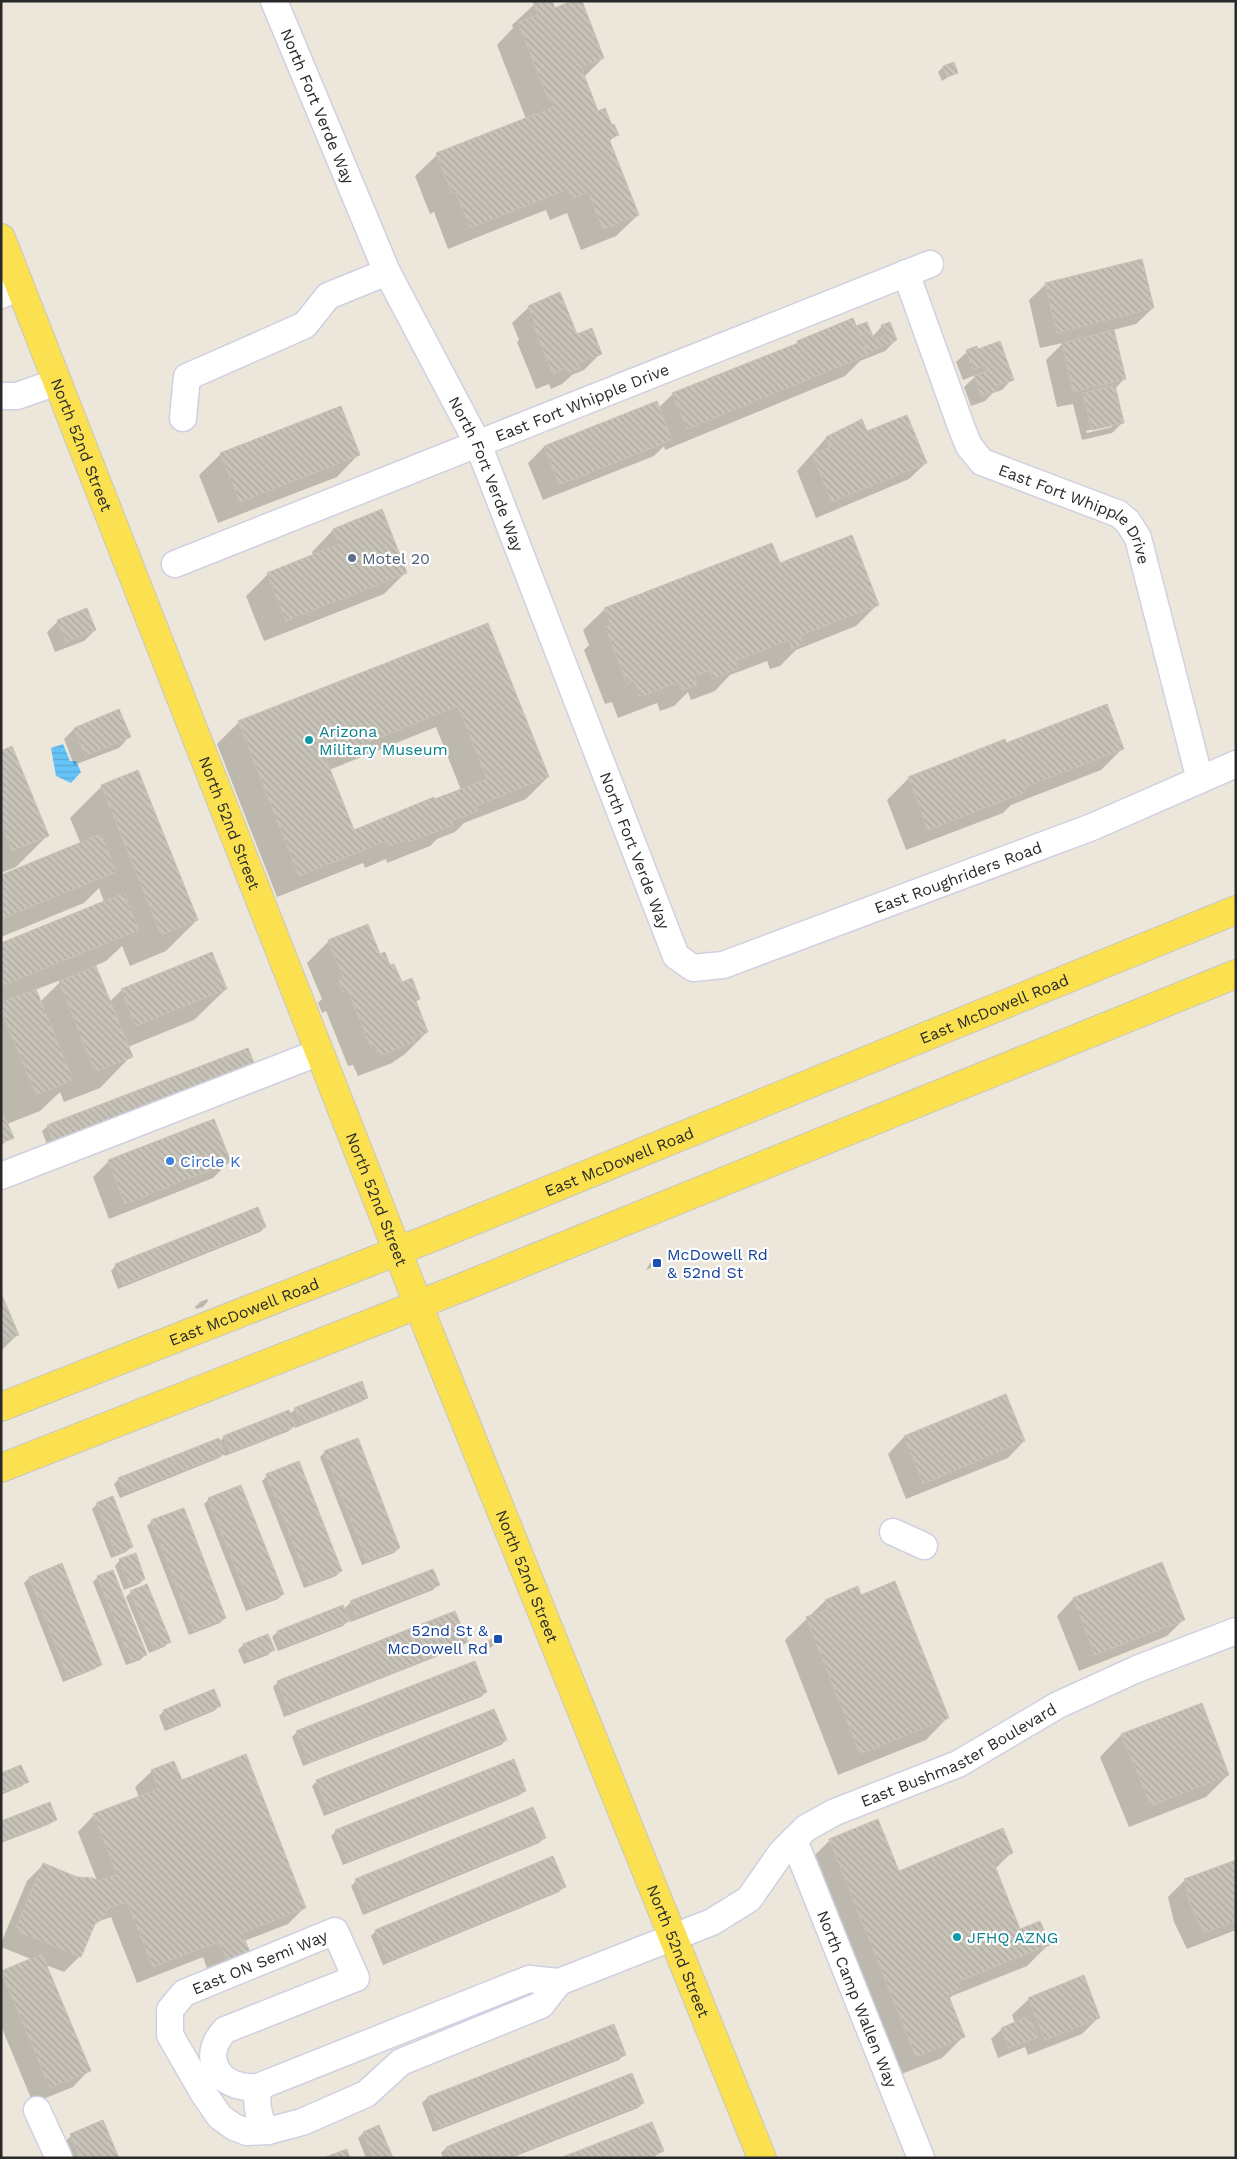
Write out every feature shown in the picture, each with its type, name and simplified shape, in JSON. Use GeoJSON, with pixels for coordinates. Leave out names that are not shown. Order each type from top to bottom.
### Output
{"type":"FeatureCollection","features":[{"type":"Feature","properties":{"kind":"main road","name":"North 52nd Street"},"geometry":{"type":"LineString","coordinates":[[1,238],[11,291],[57,382],[419,1305],[762,2158]]}},
{"type":"Feature","properties":{"kind":"main road","name":"East McDowell Road"},"geometry":{"type":"LineString","coordinates":[[1,1407],[398,1252],[1236,910]]}},
{"type":"Feature","properties":{"kind":"main road"},"geometry":{"type":"LineString","coordinates":[[1,1468],[419,1305],[1236,974]]}},
{"type":"Feature","properties":{"kind":"street","name":"North Fort Verde Way"},"geometry":{"type":"LineString","coordinates":[[274,1],[387,272],[478,444],[676,956]]}},
{"type":"Feature","properties":{"kind":"street","name":"East Fort Whipple Drive"},"geometry":{"type":"LineString","coordinates":[[175,564],[930,264]]}},
{"type":"Feature","properties":{"kind":"street"},"geometry":{"type":"LineString","coordinates":[[183,418],[187,377],[305,326],[328,296],[387,272]]}},
{"type":"Feature","properties":{"kind":"street","name":"East Fort Whipple Drive"},"geometry":{"type":"LineString","coordinates":[[906,273],[968,446],[982,462],[1119,514],[1128,522],[1138,538],[1200,780]]}},
{"type":"Feature","properties":{"kind":"street"},"geometry":{"type":"LineString","coordinates":[[1,396],[17,396],[57,382]]}},
{"type":"Feature","properties":{"kind":"street","name":"East Roughriders Road"},"geometry":{"type":"LineString","coordinates":[[676,956],[692,968],[723,965],[1092,827],[1236,764]]}},
{"type":"Feature","properties":{"kind":"street"},"geometry":{"type":"LineString","coordinates":[[1,1176],[320,1052]]}},
{"type":"Feature","properties":{"kind":"street"},"geometry":{"type":"LineString","coordinates":[[892,1532],[924,1546]]}},
{"type":"Feature","properties":{"kind":"street","name":"East Bushmaster Boulevard"},"geometry":{"type":"LineString","coordinates":[[673,1938],[712,1922],[749,1899],[781,1853],[806,1828],[835,1812],[958,1764],[1058,1705],[1085,1692],[1236,1631]]}},
{"type":"Feature","properties":{"kind":"street","name":"North Camp Wallen Way"},"geometry":{"type":"LineString","coordinates":[[794,1840],[921,2158]]}},
{"type":"Feature","properties":{"kind":"street","name":"East ON Semi Way"},"geometry":{"type":"LineString","coordinates":[[258,2087],[244,2088],[224,2079],[213,2060],[212,2049],[216,2040],[225,2030],[356,1978],[335,1931],[184,1994],[170,2010],[170,2035],[204,2094],[220,2117],[234,2127],[248,2132],[268,2131],[302,2122],[366,2094],[401,2062],[424,2051],[541,2005],[559,1982]]}},
{"type":"Feature","properties":{"kind":"street"},"geometry":{"type":"LineString","coordinates":[[268,2131],[262,2124],[256,2102],[258,2087],[529,1979],[559,1982],[673,1938]]}},
{"type":"Feature","properties":{"kind":"street"},"geometry":{"type":"LineString","coordinates":[[37,2110],[59,2158]]}},
{"type":"Feature","properties":{"kind":"water"},"geometry":{"type":"Polygon","coordinates":[[[63,744],[70,761],[76,761],[81,772],[71,783],[56,776],[51,748],[63,744]]]}},
{"type":"Feature","properties":{"kind":"building"},"geometry":{"type":"Polygon","coordinates":[[[552,1],[555,8],[571,1],[582,1],[604,58],[581,67],[598,111],[605,108],[612,125],[614,124],[619,135],[609,139],[639,215],[603,229],[588,192],[571,199],[568,189],[470,228],[456,192],[452,193],[436,153],[554,107],[551,99],[548,99],[518,22],[538,15],[533,2],[552,1]]]}},
{"type":"Feature","properties":{"kind":"building"},"geometry":{"type":"Polygon","coordinates":[[[954,62],[958,73],[947,77],[943,66],[954,62]]]}},
{"type":"Feature","properties":{"kind":"building"},"geometry":{"type":"Polygon","coordinates":[[[1142,259],[1154,308],[1057,333],[1045,283],[1142,259]]]}},
{"type":"Feature","properties":{"kind":"building"},"geometry":{"type":"Polygon","coordinates":[[[560,292],[577,334],[592,328],[602,354],[578,363],[580,368],[568,373],[566,368],[553,374],[533,325],[535,324],[528,306],[560,292]]]}},
{"type":"Feature","properties":{"kind":"building"},"geometry":{"type":"Polygon","coordinates":[[[853,318],[868,355],[687,429],[672,393],[798,343],[797,341],[853,318]]]}},
{"type":"Feature","properties":{"kind":"building"},"geometry":{"type":"Polygon","coordinates":[[[867,322],[874,339],[886,336],[881,325],[890,322],[897,340],[868,353],[856,326],[867,322]]]}},
{"type":"Feature","properties":{"kind":"building"},"geometry":{"type":"Polygon","coordinates":[[[1114,330],[1126,379],[1073,392],[1062,343],[1114,330]]]}},
{"type":"Feature","properties":{"kind":"building"},"geometry":{"type":"Polygon","coordinates":[[[1000,341],[1014,380],[996,386],[998,390],[981,396],[974,376],[987,371],[985,365],[973,370],[966,350],[977,346],[978,349],[1000,341]]]}},
{"type":"Feature","properties":{"kind":"building"},"geometry":{"type":"Polygon","coordinates":[[[1115,385],[1124,423],[1092,430],[1083,393],[1115,385]]]}},
{"type":"Feature","properties":{"kind":"building"},"geometry":{"type":"Polygon","coordinates":[[[657,401],[672,440],[559,485],[544,446],[657,401]]]}},
{"type":"Feature","properties":{"kind":"building"},"geometry":{"type":"Polygon","coordinates":[[[341,406],[360,455],[240,502],[220,453],[341,406]]]}},
{"type":"Feature","properties":{"kind":"building"},"geometry":{"type":"Polygon","coordinates":[[[907,415],[927,463],[832,502],[812,454],[830,447],[826,437],[862,419],[867,431],[907,415]]]}},
{"type":"Feature","properties":{"kind":"building","name":"Motel 20"},"geometry":{"type":"Polygon","coordinates":[[[382,509],[407,573],[286,621],[267,573],[339,544],[333,529],[382,509]]]}},
{"type":"Feature","properties":{"kind":"building"},"geometry":{"type":"Polygon","coordinates":[[[852,535],[879,605],[800,636],[803,644],[792,649],[789,640],[735,661],[738,669],[713,679],[710,670],[694,676],[697,685],[682,690],[679,682],[640,697],[634,681],[627,683],[605,627],[611,625],[604,608],[772,543],[780,563],[852,535]]]}},
{"type":"Feature","properties":{"kind":"building"},"geometry":{"type":"Polygon","coordinates":[[[87,608],[96,630],[66,642],[57,620],[87,608]]]}},
{"type":"Feature","properties":{"kind":"building","name":"Arizona Military Museum"},"geometry":{"type":"Polygon","coordinates":[[[488,623],[549,777],[476,806],[478,811],[452,821],[453,825],[409,842],[408,839],[387,847],[385,842],[299,876],[238,721],[488,623]],[[458,706],[326,759],[354,830],[434,797],[435,799],[487,779],[458,706]]]}},
{"type":"Feature","properties":{"kind":"building"},"geometry":{"type":"Polygon","coordinates":[[[1107,704],[1124,749],[1025,787],[1026,792],[928,830],[908,777],[1005,739],[1006,743],[1107,704]]]}},
{"type":"Feature","properties":{"kind":"building"},"geometry":{"type":"Polygon","coordinates":[[[119,709],[131,737],[85,756],[74,728],[119,709]]]}},
{"type":"Feature","properties":{"kind":"building"},"geometry":{"type":"Polygon","coordinates":[[[12,746],[49,836],[12,851],[1,824],[1,751],[12,746]]]}},
{"type":"Feature","properties":{"kind":"building"},"geometry":{"type":"Polygon","coordinates":[[[138,770],[198,920],[161,935],[101,785],[138,770]]]}},
{"type":"Feature","properties":{"kind":"building"},"geometry":{"type":"Polygon","coordinates":[[[101,834],[116,872],[1,919],[1,875],[101,834]]]}},
{"type":"Feature","properties":{"kind":"building"},"geometry":{"type":"Polygon","coordinates":[[[124,893],[139,930],[4,985],[1,979],[1,943],[124,893]]]}},
{"type":"Feature","properties":{"kind":"building"},"geometry":{"type":"Polygon","coordinates":[[[368,924],[380,954],[385,952],[390,965],[394,964],[402,982],[412,978],[420,999],[416,1001],[428,1032],[413,1038],[415,1042],[379,1056],[375,1044],[370,1046],[348,990],[343,992],[339,980],[343,978],[328,940],[368,924]]]}},
{"type":"Feature","properties":{"kind":"building"},"geometry":{"type":"Polygon","coordinates":[[[212,952],[227,989],[136,1026],[121,989],[212,952]]]}},
{"type":"Feature","properties":{"kind":"building"},"geometry":{"type":"Polygon","coordinates":[[[96,966],[133,1057],[95,1072],[59,981],[96,966]]]}},
{"type":"Feature","properties":{"kind":"building"},"geometry":{"type":"Polygon","coordinates":[[[36,989],[73,1080],[36,1095],[1,1010],[1,1003],[36,989]]]}},
{"type":"Feature","properties":{"kind":"building"},"geometry":{"type":"Polygon","coordinates":[[[248,1048],[255,1065],[53,1143],[47,1125],[248,1048]]]}},
{"type":"Feature","properties":{"kind":"building"},"geometry":{"type":"Polygon","coordinates":[[[1,1108],[14,1138],[1,1143],[1,1108]]]}},
{"type":"Feature","properties":{"kind":"building","name":"Circle K"},"geometry":{"type":"Polygon","coordinates":[[[214,1119],[231,1162],[125,1204],[108,1160],[214,1119]]]}},
{"type":"Feature","properties":{"kind":"building","name":"Circle K"},"geometry":{"type":"Polygon","coordinates":[[[258,1207],[266,1227],[123,1285],[115,1264],[258,1207]]]}},
{"type":"Feature","properties":{"kind":"building"},"geometry":{"type":"Polygon","coordinates":[[[1,1293],[19,1335],[1,1342],[1,1293]]]}},
{"type":"Feature","properties":{"kind":"building"},"geometry":{"type":"Polygon","coordinates":[[[362,1381],[368,1398],[301,1424],[294,1408],[362,1381]]]}},
{"type":"Feature","properties":{"kind":"building"},"geometry":{"type":"Polygon","coordinates":[[[1006,1394],[1025,1441],[923,1484],[904,1436],[1006,1394]]]}},
{"type":"Feature","properties":{"kind":"building"},"geometry":{"type":"Polygon","coordinates":[[[289,1410],[296,1426],[230,1452],[223,1436],[289,1410]]]}},
{"type":"Feature","properties":{"kind":"building"},"geometry":{"type":"Polygon","coordinates":[[[219,1438],[225,1454],[125,1493],[118,1478],[219,1438]]]}},
{"type":"Feature","properties":{"kind":"building"},"geometry":{"type":"Polygon","coordinates":[[[358,1438],[400,1548],[367,1561],[324,1451],[358,1438]]]}},
{"type":"Feature","properties":{"kind":"building"},"geometry":{"type":"Polygon","coordinates":[[[299,1461],[342,1571],[309,1584],[266,1474],[299,1461]]]}},
{"type":"Feature","properties":{"kind":"building"},"geometry":{"type":"Polygon","coordinates":[[[241,1485],[284,1594],[251,1607],[208,1498],[241,1485]]]}},
{"type":"Feature","properties":{"kind":"building"},"geometry":{"type":"Polygon","coordinates":[[[113,1496],[133,1547],[116,1554],[96,1503],[113,1496]]]}},
{"type":"Feature","properties":{"kind":"building"},"geometry":{"type":"Polygon","coordinates":[[[184,1508],[226,1618],[194,1631],[151,1520],[184,1508]]]}},
{"type":"Feature","properties":{"kind":"building"},"geometry":{"type":"Polygon","coordinates":[[[136,1553],[145,1579],[129,1585],[119,1559],[136,1553]]]}},
{"type":"Feature","properties":{"kind":"building"},"geometry":{"type":"Polygon","coordinates":[[[1162,1562],[1185,1620],[1095,1655],[1073,1598],[1162,1562]]]}},
{"type":"Feature","properties":{"kind":"building"},"geometry":{"type":"Polygon","coordinates":[[[62,1563],[102,1665],[68,1678],[29,1577],[62,1563]]]}},
{"type":"Feature","properties":{"kind":"building"},"geometry":{"type":"Polygon","coordinates":[[[433,1569],[440,1585],[356,1617],[350,1601],[433,1569]]]}},
{"type":"Feature","properties":{"kind":"building"},"geometry":{"type":"Polygon","coordinates":[[[113,1570],[147,1655],[131,1661],[97,1576],[113,1570]]]}},
{"type":"Feature","properties":{"kind":"building"},"geometry":{"type":"Polygon","coordinates":[[[895,1581],[949,1718],[860,1754],[806,1617],[829,1608],[825,1600],[858,1586],[861,1595],[895,1581]]]}},
{"type":"Feature","properties":{"kind":"building"},"geometry":{"type":"Polygon","coordinates":[[[147,1584],[171,1642],[154,1649],[130,1591],[147,1584]]]}},
{"type":"Feature","properties":{"kind":"building"},"geometry":{"type":"Polygon","coordinates":[[[343,1605],[350,1621],[283,1647],[277,1631],[343,1605]]]}},
{"type":"Feature","properties":{"kind":"building"},"geometry":{"type":"Polygon","coordinates":[[[455,1611],[468,1642],[290,1713],[277,1681],[455,1611]]]}},
{"type":"Feature","properties":{"kind":"building"},"geometry":{"type":"Polygon","coordinates":[[[268,1634],[275,1650],[249,1660],[243,1644],[268,1634]]]}},
{"type":"Feature","properties":{"kind":"building"},"geometry":{"type":"Polygon","coordinates":[[[475,1661],[487,1692],[309,1762],[296,1731],[475,1661]]]}},
{"type":"Feature","properties":{"kind":"building"},"geometry":{"type":"Polygon","coordinates":[[[214,1689],[221,1706],[170,1727],[163,1710],[214,1689]]]}},
{"type":"Feature","properties":{"kind":"building"},"geometry":{"type":"Polygon","coordinates":[[[1202,1703],[1229,1775],[1151,1806],[1121,1734],[1202,1703]]]}},
{"type":"Feature","properties":{"kind":"building"},"geometry":{"type":"Polygon","coordinates":[[[494,1709],[507,1740],[329,1811],[316,1780],[494,1709]]]}},
{"type":"Feature","properties":{"kind":"building"},"geometry":{"type":"Polygon","coordinates":[[[246,1754],[306,1908],[242,1933],[250,1952],[227,1961],[219,1942],[153,1967],[127,1902],[108,1908],[102,1919],[95,1924],[81,1957],[15,1930],[43,1863],[77,1877],[93,1878],[98,1881],[117,1875],[93,1814],[158,1789],[151,1770],[174,1761],[182,1780],[246,1754]]]}},
{"type":"Feature","properties":{"kind":"building"},"geometry":{"type":"Polygon","coordinates":[[[514,1759],[526,1791],[348,1861],[335,1830],[514,1759]]]}},
{"type":"Feature","properties":{"kind":"building"},"geometry":{"type":"Polygon","coordinates":[[[21,1765],[29,1782],[1,1793],[1,1773],[21,1765]]]}},
{"type":"Feature","properties":{"kind":"building"},"geometry":{"type":"Polygon","coordinates":[[[50,1802],[57,1820],[1,1841],[1,1821],[50,1802]]]}},
{"type":"Feature","properties":{"kind":"building"},"geometry":{"type":"Polygon","coordinates":[[[533,1807],[546,1838],[368,1910],[355,1879],[533,1807]]]}},
{"type":"Feature","properties":{"kind":"building","name":"JFHQ AZNG"},"geometry":{"type":"Polygon","coordinates":[[[878,1819],[899,1871],[1003,1828],[1013,1853],[993,1861],[1020,1929],[1040,1921],[1050,1945],[959,1981],[961,1989],[948,1994],[965,2037],[916,2057],[829,1839],[878,1819]]]}},
{"type":"Feature","properties":{"kind":"building"},"geometry":{"type":"Polygon","coordinates":[[[553,1856],[566,1887],[388,1961],[375,1930],[553,1856]]]}},
{"type":"Feature","properties":{"kind":"building"},"geometry":{"type":"Polygon","coordinates":[[[1236,1860],[1236,1921],[1204,1933],[1190,1905],[1184,1879],[1236,1860]]]}},
{"type":"Feature","properties":{"kind":"building"},"geometry":{"type":"Polygon","coordinates":[[[42,1954],[91,2071],[50,2088],[1,1971],[42,1954]]]}},
{"type":"Feature","properties":{"kind":"building"},"geometry":{"type":"Polygon","coordinates":[[[1084,1975],[1100,2018],[1045,2040],[1028,1998],[1084,1975]]]}},
{"type":"Feature","properties":{"kind":"building"},"geometry":{"type":"Polygon","coordinates":[[[1029,2016],[1038,2037],[1009,2048],[1001,2028],[1029,2016]]]}},
{"type":"Feature","properties":{"kind":"building"},"geometry":{"type":"Polygon","coordinates":[[[614,2024],[626,2055],[438,2128],[427,2097],[614,2024]]]}},
{"type":"Feature","properties":{"kind":"building"},"geometry":{"type":"Polygon","coordinates":[[[632,2073],[644,2103],[506,2158],[450,2158],[446,2147],[632,2073]]]}},
{"type":"Feature","properties":{"kind":"building"},"geometry":{"type":"Polygon","coordinates":[[[103,2120],[119,2158],[80,2158],[70,2134],[103,2120]]]}},
{"type":"Feature","properties":{"kind":"building"},"geometry":{"type":"Polygon","coordinates":[[[652,2122],[664,2151],[648,2158],[560,2158],[652,2122]]]}},
{"type":"Feature","properties":{"kind":"building"},"geometry":{"type":"Polygon","coordinates":[[[379,2125],[393,2158],[373,2158],[363,2132],[379,2125]]]}},
{"type":"Feature","properties":{"kind":"building"},"geometry":{"type":"Polygon","coordinates":[[[347,2149],[350,2158],[323,2158],[347,2149]]]}},
{"type":"Feature","properties":{"kind":"place","name":"Motel 20"},"geometry":{"type":"Point","coordinates":[352,558]}},
{"type":"Feature","properties":{"kind":"place","name":"Arizona Military Museum"},"geometry":{"type":"Point","coordinates":[309,740]}},
{"type":"Feature","properties":{"kind":"place","name":"Circle K"},"geometry":{"type":"Point","coordinates":[170,1161]}},
{"type":"Feature","properties":{"kind":"place","name":"McDowell Rd & 52nd St"},"geometry":{"type":"Point","coordinates":[657,1263]}},
{"type":"Feature","properties":{"kind":"place","name":"52nd St & McDowell Rd"},"geometry":{"type":"Point","coordinates":[498,1639]}},
{"type":"Feature","properties":{"kind":"place","name":"JFHQ AZNG"},"geometry":{"type":"Point","coordinates":[957,1937]}}]}
